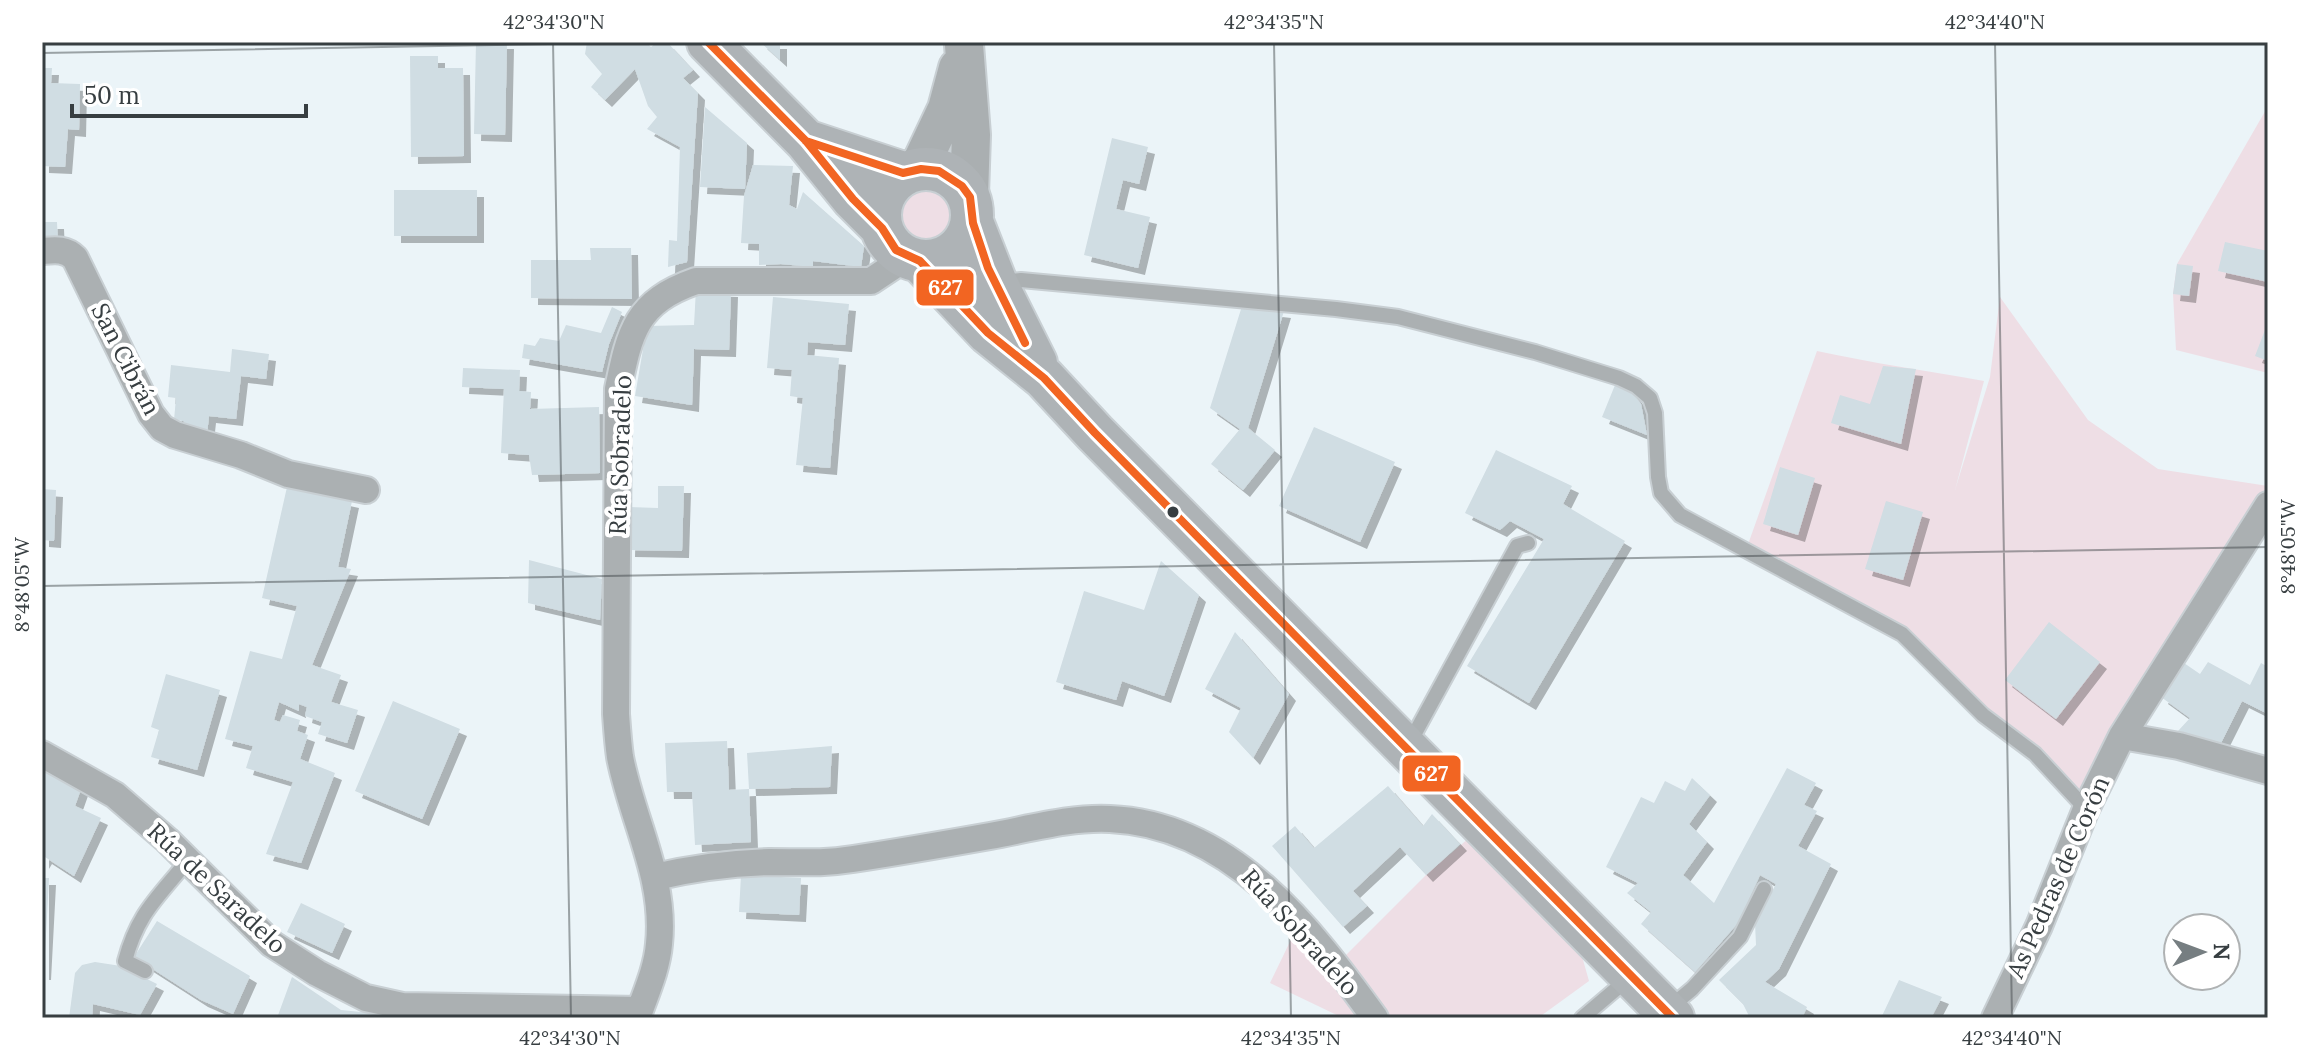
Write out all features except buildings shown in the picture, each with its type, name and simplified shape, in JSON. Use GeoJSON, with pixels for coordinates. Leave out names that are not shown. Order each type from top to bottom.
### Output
{"type":"FeatureCollection","features":[{"type":"Feature","properties":{"kind":"main road"},"geometry":{"type":"LineString","coordinates":[[708,42],[806,141],[853,199],[988,333],[1044,378],[1670,1014]]}},
{"type":"Feature","properties":{"kind":"main road"},"geometry":{"type":"LineString","coordinates":[[806,141],[911,171],[933,169],[959,182],[996,283],[1044,378]]}},
{"type":"Feature","properties":{"kind":"main road"},"geometry":{"type":"LineString","coordinates":[[911,171],[891,184],[883,197],[879,213],[903,249],[934,261],[948,256],[968,236],[971,208]]}},
{"type":"Feature","properties":{"kind":"street"},"geometry":{"type":"LineString","coordinates":[[911,171],[947,109],[964,43]]}},
{"type":"Feature","properties":{"kind":"street"},"geometry":{"type":"LineString","coordinates":[[964,43],[971,135],[971,208]]}},
{"type":"Feature","properties":{"kind":"street","name":"Rúa Sobradelo"},"geometry":{"type":"LineString","coordinates":[[643,1014],[659,946],[660,916],[655,877],[620,758],[616,714],[618,389],[627,345],[646,308],[668,291],[696,281],[871,281],[903,249]]}},
{"type":"Feature","properties":{"kind":"street","name":"San Cibrán"},"geometry":{"type":"LineString","coordinates":[[42,251],[59,250],[75,258],[151,414],[162,428],[288,474],[366,490]]}},
{"type":"Feature","properties":{"kind":"street","name":"As Pedras de Corón"},"geometry":{"type":"LineString","coordinates":[[1995,1018],[2039,926],[2086,809],[2122,736],[2268,505]]}},
{"type":"Feature","properties":{"kind":"street"},"geometry":{"type":"LineString","coordinates":[[2122,736],[2179,746],[2268,771]]}},
{"type":"Feature","properties":{"kind":"street","name":"Rúa de Saradelo"},"geometry":{"type":"LineString","coordinates":[[42,754],[115,795],[188,860],[272,944],[317,973],[366,998],[402,1006],[643,1014]]}},
{"type":"Feature","properties":{"kind":"street","name":"Rúa Sobradelo"},"geometry":{"type":"LineString","coordinates":[[655,877],[724,865],[769,862],[822,865],[1040,826],[1108,819],[1154,824],[1196,840],[1236,863],[1266,888],[1337,964],[1375,1018]]}},
{"type":"Feature","properties":{"kind":"lane"},"geometry":{"type":"LineString","coordinates":[[996,283],[1021,280],[1398,317],[1535,352],[1636,386],[1650,398],[1655,413],[1661,493],[1680,515],[1902,634],[1983,715],[2035,754],[2086,809]]}},
{"type":"Feature","properties":{"kind":"lane"},"geometry":{"type":"LineString","coordinates":[[1407,748],[1517,546],[1528,543]]}},
{"type":"Feature","properties":{"kind":"lane"},"geometry":{"type":"LineString","coordinates":[[145,971],[125,961],[129,947],[146,909],[188,860]]}},
{"type":"Feature","properties":{"kind":"lane"},"geometry":{"type":"LineString","coordinates":[[1670,1014],[1740,937],[1764,889]]}},
{"type":"Feature","properties":{"kind":"lane"},"geometry":{"type":"LineString","coordinates":[[1582,1018],[1632,975]]}},
{"type":"Feature","properties":{"kind":"shaded area"},"geometry":{"type":"Polygon","coordinates":[[[2267,108],[2268,373],[2176,350],[2173,294],[2177,264],[2267,108]]]}},
{"type":"Feature","properties":{"kind":"shaded area"},"geometry":{"type":"Polygon","coordinates":[[[927,189],[944,197],[952,214],[944,231],[927,239],[910,231],[902,214],[910,197],[927,189]]]}},
{"type":"Feature","properties":{"kind":"shaded area"},"geometry":{"type":"Polygon","coordinates":[[[2000,297],[2088,420],[2158,469],[2268,486],[2268,505],[2126,702],[2086,809],[1902,634],[1746,550],[1817,351],[1984,381],[1955,490],[1990,377],[2000,297]]]}},
{"type":"Feature","properties":{"kind":"shaded area"},"geometry":{"type":"Polygon","coordinates":[[[1484,825],[1570,914],[1589,981],[1538,1018],[1343,1018],[1270,983],[1299,923],[1337,964],[1426,875],[1484,825]]]}},
{"type":"Feature","properties":{"kind":"transit line","name":"627"},"geometry":{"type":"LineString","coordinates":[[708,42],[806,141],[853,199],[882,228],[896,250],[920,261],[988,333],[1044,378],[1673,1018]]}},
{"type":"Feature","properties":{"kind":"transit line","name":"627"},"geometry":{"type":"LineString","coordinates":[[806,141],[903,173],[921,169],[939,171],[962,186],[970,197],[973,223],[988,268],[1025,343]]}}]}
